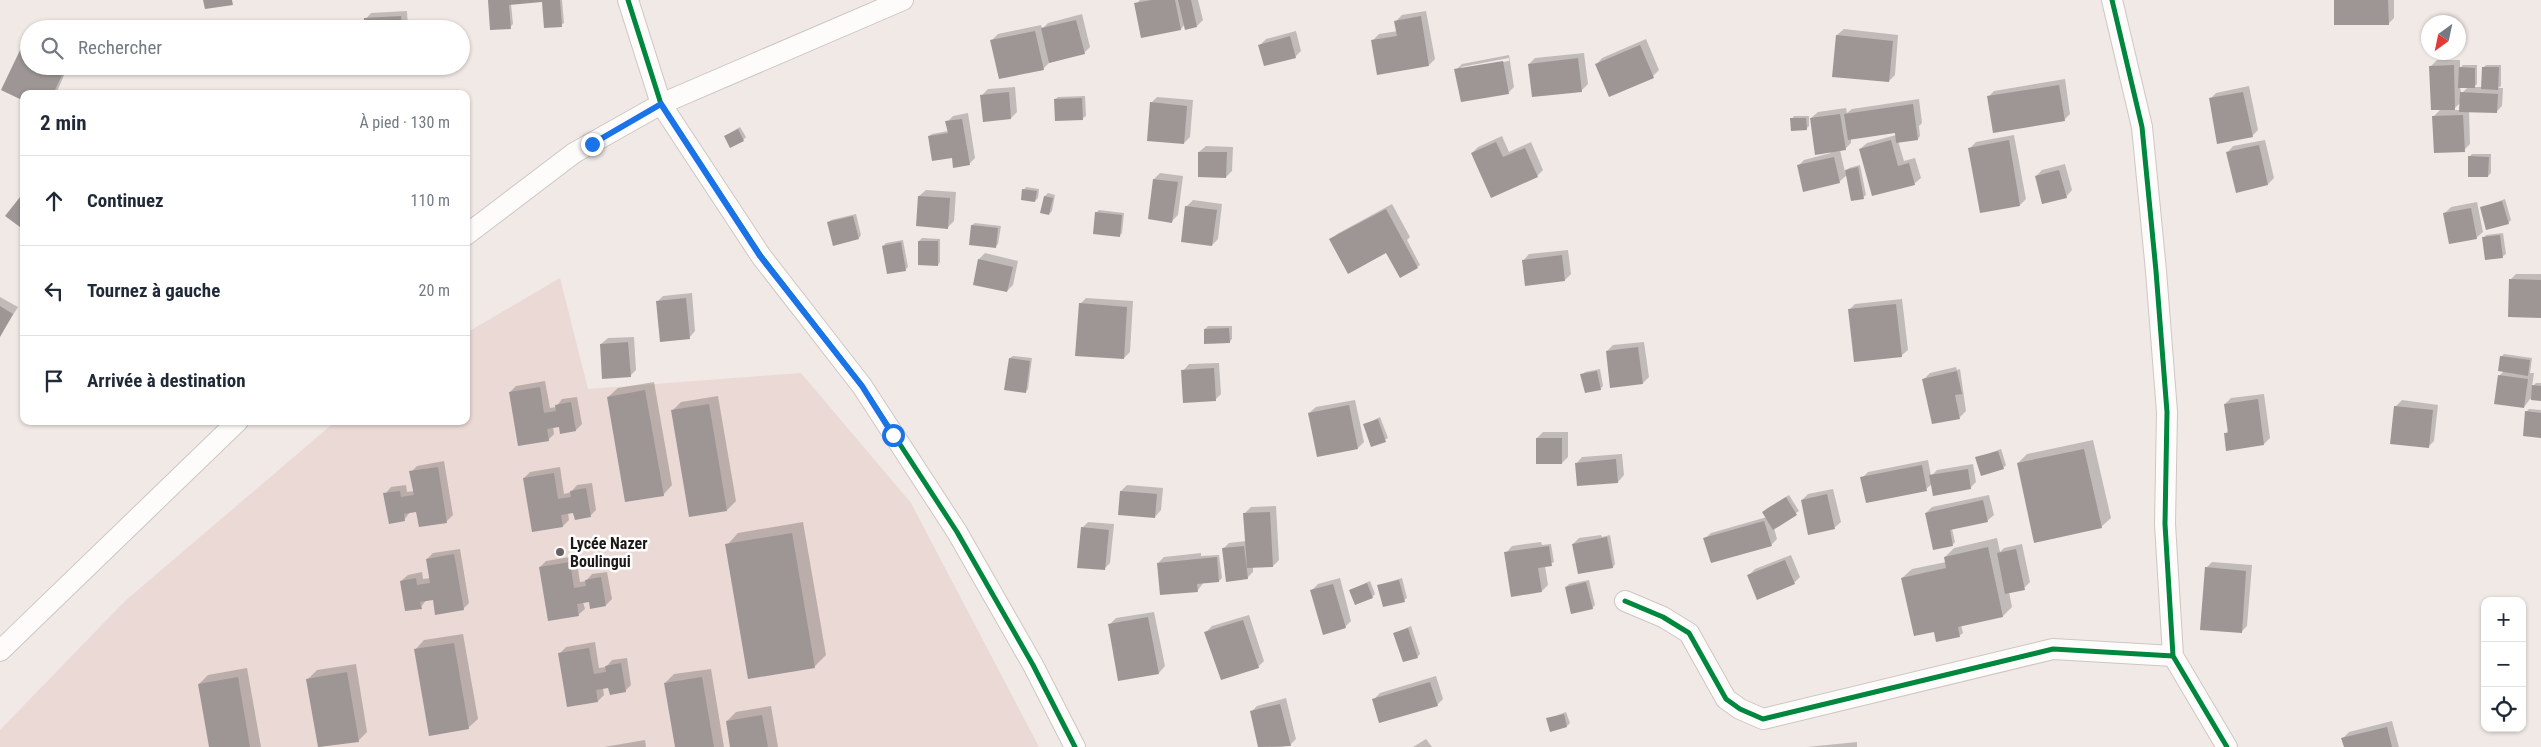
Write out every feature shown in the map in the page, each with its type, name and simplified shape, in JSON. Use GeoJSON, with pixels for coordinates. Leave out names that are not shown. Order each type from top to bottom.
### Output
{"type":"FeatureCollection","features":[{"type":"Feature","properties":{"kind":"street"},"geometry":{"type":"LineString","coordinates":[[628,0],[661,104],[760,256],[862,386],[956,532],[1033,665],[1075,747]]}},
{"type":"Feature","properties":{"kind":"street"},"geometry":{"type":"LineString","coordinates":[[470,232],[574,153],[661,104],[903,0]]}},
{"type":"Feature","properties":{"kind":"street"},"geometry":{"type":"LineString","coordinates":[[2112,0],[2142,127],[2155,261],[2167,412],[2165,524],[2173,656],[2227,747]]}},
{"type":"Feature","properties":{"kind":"street"},"geometry":{"type":"LineString","coordinates":[[0,651],[234,425]]}},
{"type":"Feature","properties":{"kind":"street"},"geometry":{"type":"LineString","coordinates":[[1625,602],[1663,617],[1689,633],[1726,698],[1740,709],[1763,719],[2053,649],[2173,656]]}},
{"type":"Feature","properties":{"kind":"shaded area","name":"Lycée Nazer Boulingui"},"geometry":{"type":"Polygon","coordinates":[[[560,278],[588,389],[801,373],[911,503],[1039,747],[0,747],[0,730],[125,601],[331,425],[470,425],[470,331],[560,278]]]}},
{"type":"Feature","properties":{"kind":"building"},"geometry":{"type":"Polygon","coordinates":[[[203,0],[232,0],[233,5],[205,9],[203,0]]]}},
{"type":"Feature","properties":{"kind":"building"},"geometry":{"type":"Polygon","coordinates":[[[488,0],[560,0],[562,27],[544,28],[542,2],[509,5],[511,29],[490,30],[488,0]]]}},
{"type":"Feature","properties":{"kind":"building"},"geometry":{"type":"Polygon","coordinates":[[[1152,0],[1175,0],[1181,30],[1141,38],[1134,3],[1152,0]]]}},
{"type":"Feature","properties":{"kind":"building"},"geometry":{"type":"Polygon","coordinates":[[[1178,0],[1191,0],[1197,27],[1185,30],[1178,0]]]}},
{"type":"Feature","properties":{"kind":"building"},"geometry":{"type":"Polygon","coordinates":[[[2334,0],[2388,0],[2389,25],[2334,25],[2334,0]]]}},
{"type":"Feature","properties":{"kind":"building"},"geometry":{"type":"Polygon","coordinates":[[[401,16],[401,20],[364,20],[364,18],[401,16]]]}},
{"type":"Feature","properties":{"kind":"building"},"geometry":{"type":"Polygon","coordinates":[[[1421,16],[1429,66],[1377,75],[1371,40],[1397,36],[1394,21],[1421,16]]]}},
{"type":"Feature","properties":{"kind":"building"},"geometry":{"type":"Polygon","coordinates":[[[1076,20],[1085,54],[1049,63],[1041,28],[1076,20]]]}},
{"type":"Feature","properties":{"kind":"building"},"geometry":{"type":"Polygon","coordinates":[[[1035,31],[1044,70],[999,79],[990,40],[1035,31]]]}},
{"type":"Feature","properties":{"kind":"building"},"geometry":{"type":"Polygon","coordinates":[[[1836,35],[1893,41],[1889,82],[1832,77],[1836,35]]]}},
{"type":"Feature","properties":{"kind":"building"},"geometry":{"type":"Polygon","coordinates":[[[1290,36],[1296,58],[1264,66],[1258,45],[1290,36]]]}},
{"type":"Feature","properties":{"kind":"building"},"geometry":{"type":"Polygon","coordinates":[[[1640,45],[1654,78],[1609,97],[1595,64],[1640,45]]]}},
{"type":"Feature","properties":{"kind":"building"},"geometry":{"type":"Polygon","coordinates":[[[20,50],[20,75],[62,75],[55,90],[20,90],[20,99],[1,90],[20,50]]]}},
{"type":"Feature","properties":{"kind":"building"},"geometry":{"type":"Polygon","coordinates":[[[1578,58],[1582,92],[1532,97],[1528,64],[1578,58]]]}},
{"type":"Feature","properties":{"kind":"building"},"geometry":{"type":"Polygon","coordinates":[[[1503,61],[1509,94],[1461,102],[1454,69],[1503,61]]]}},
{"type":"Feature","properties":{"kind":"building"},"geometry":{"type":"Polygon","coordinates":[[[2454,65],[2455,110],[2431,110],[2429,66],[2454,65]]]}},
{"type":"Feature","properties":{"kind":"building"},"geometry":{"type":"Polygon","coordinates":[[[2459,67],[2475,68],[2475,88],[2458,88],[2459,67]]]}},
{"type":"Feature","properties":{"kind":"building"},"geometry":{"type":"Polygon","coordinates":[[[2482,67],[2499,67],[2498,90],[2481,89],[2482,67]]]}},
{"type":"Feature","properties":{"kind":"building"},"geometry":{"type":"Polygon","coordinates":[[[2059,85],[2065,121],[1993,133],[1987,96],[2059,85]]]}},
{"type":"Feature","properties":{"kind":"building"},"geometry":{"type":"Polygon","coordinates":[[[1009,92],[1011,119],[983,122],[980,95],[1009,92]]]}},
{"type":"Feature","properties":{"kind":"building"},"geometry":{"type":"Polygon","coordinates":[[[2243,92],[2253,137],[2217,144],[2209,98],[2243,92]]]}},
{"type":"Feature","properties":{"kind":"building"},"geometry":{"type":"Polygon","coordinates":[[[2460,92],[2498,94],[2497,113],[2459,112],[2460,92]]]}},
{"type":"Feature","properties":{"kind":"building"},"geometry":{"type":"Polygon","coordinates":[[[1082,98],[1083,120],[1055,121],[1054,99],[1082,98]]]}},
{"type":"Feature","properties":{"kind":"building"},"geometry":{"type":"Polygon","coordinates":[[[1150,102],[1187,106],[1184,144],[1147,141],[1150,102]]]}},
{"type":"Feature","properties":{"kind":"building"},"geometry":{"type":"Polygon","coordinates":[[[1913,104],[1918,140],[1896,143],[1895,133],[1848,140],[1844,114],[1913,104]]]}},
{"type":"Feature","properties":{"kind":"building"},"geometry":{"type":"Polygon","coordinates":[[[1840,114],[1846,150],[1815,155],[1810,118],[1840,114]]]}},
{"type":"Feature","properties":{"kind":"building"},"geometry":{"type":"Polygon","coordinates":[[[2463,115],[2465,152],[2434,153],[2432,116],[2463,115]]]}},
{"type":"Feature","properties":{"kind":"building"},"geometry":{"type":"Polygon","coordinates":[[[1790,118],[1806,118],[1807,130],[1791,131],[1790,118]]]}},
{"type":"Feature","properties":{"kind":"building"},"geometry":{"type":"Polygon","coordinates":[[[962,119],[970,165],[953,168],[952,158],[932,161],[928,136],[948,133],[945,121],[962,119]]]}},
{"type":"Feature","properties":{"kind":"building"},"geometry":{"type":"Polygon","coordinates":[[[738,129],[744,141],[730,148],[724,136],[738,129]]]}},
{"type":"Feature","properties":{"kind":"building"},"geometry":{"type":"Polygon","coordinates":[[[1891,140],[1898,166],[1909,163],[1915,185],[1872,196],[1859,149],[1891,140]]]}},
{"type":"Feature","properties":{"kind":"building"},"geometry":{"type":"Polygon","coordinates":[[[2009,140],[2020,206],[1980,213],[1968,148],[2009,140]]]}},
{"type":"Feature","properties":{"kind":"building"},"geometry":{"type":"Polygon","coordinates":[[[1496,142],[1503,157],[1525,148],[1538,177],[1491,198],[1471,153],[1496,142]]]}},
{"type":"Feature","properties":{"kind":"building"},"geometry":{"type":"Polygon","coordinates":[[[2259,145],[2268,185],[2236,193],[2226,152],[2259,145]]]}},
{"type":"Feature","properties":{"kind":"building"},"geometry":{"type":"Polygon","coordinates":[[[1198,152],[1227,152],[1226,178],[1198,177],[1198,152]]]}},
{"type":"Feature","properties":{"kind":"building"},"geometry":{"type":"Polygon","coordinates":[[[2468,156],[2489,157],[2488,177],[2468,177],[2468,156]]]}},
{"type":"Feature","properties":{"kind":"building"},"geometry":{"type":"Polygon","coordinates":[[[1834,157],[1840,183],[1803,192],[1797,165],[1834,157]]]}},
{"type":"Feature","properties":{"kind":"building"},"geometry":{"type":"Polygon","coordinates":[[[1858,167],[1864,199],[1851,201],[1845,170],[1858,167]]]}},
{"type":"Feature","properties":{"kind":"building"},"geometry":{"type":"Polygon","coordinates":[[[2059,170],[2067,198],[2042,204],[2035,176],[2059,170]]]}},
{"type":"Feature","properties":{"kind":"building"},"geometry":{"type":"Polygon","coordinates":[[[1153,179],[1178,182],[1172,223],[1148,219],[1153,179]]]}},
{"type":"Feature","properties":{"kind":"building"},"geometry":{"type":"Polygon","coordinates":[[[1022,189],[1037,191],[1035,202],[1021,200],[1022,189]]]}},
{"type":"Feature","properties":{"kind":"building"},"geometry":{"type":"Polygon","coordinates":[[[918,196],[950,198],[948,229],[916,226],[918,196]]]}},
{"type":"Feature","properties":{"kind":"building"},"geometry":{"type":"Polygon","coordinates":[[[1044,196],[1053,198],[1049,215],[1040,213],[1044,196]]]}},
{"type":"Feature","properties":{"kind":"building"},"geometry":{"type":"Polygon","coordinates":[[[20,197],[20,227],[5,216],[20,197]]]}},
{"type":"Feature","properties":{"kind":"building"},"geometry":{"type":"Polygon","coordinates":[[[2502,201],[2509,224],[2486,230],[2480,207],[2502,201]]]}},
{"type":"Feature","properties":{"kind":"building"},"geometry":{"type":"Polygon","coordinates":[[[1185,206],[1217,210],[1212,246],[1181,242],[1185,206]]]}},
{"type":"Feature","properties":{"kind":"building"},"geometry":{"type":"Polygon","coordinates":[[[2471,208],[2477,239],[2449,244],[2443,213],[2471,208]]]}},
{"type":"Feature","properties":{"kind":"building"},"geometry":{"type":"Polygon","coordinates":[[[1386,209],[1418,268],[1400,278],[1386,253],[1348,274],[1329,239],[1386,209]]]}},
{"type":"Feature","properties":{"kind":"building"},"geometry":{"type":"Polygon","coordinates":[[[1095,212],[1122,215],[1120,237],[1093,234],[1095,212]]]}},
{"type":"Feature","properties":{"kind":"building"},"geometry":{"type":"Polygon","coordinates":[[[853,216],[859,239],[833,246],[827,222],[853,216]]]}},
{"type":"Feature","properties":{"kind":"building"},"geometry":{"type":"Polygon","coordinates":[[[971,225],[998,228],[996,248],[969,245],[971,225]]]}},
{"type":"Feature","properties":{"kind":"building"},"geometry":{"type":"Polygon","coordinates":[[[2500,235],[2503,258],[2485,260],[2482,237],[2500,235]]]}},
{"type":"Feature","properties":{"kind":"building"},"geometry":{"type":"Polygon","coordinates":[[[918,241],[938,241],[938,266],[918,265],[918,241]]]}},
{"type":"Feature","properties":{"kind":"building"},"geometry":{"type":"Polygon","coordinates":[[[901,242],[906,271],[887,274],[882,246],[901,242]]]}},
{"type":"Feature","properties":{"kind":"building"},"geometry":{"type":"Polygon","coordinates":[[[1562,255],[1565,281],[1525,286],[1522,260],[1562,255]]]}},
{"type":"Feature","properties":{"kind":"building"},"geometry":{"type":"Polygon","coordinates":[[[978,259],[1013,267],[1007,292],[973,285],[978,259]]]}},
{"type":"Feature","properties":{"kind":"building"},"geometry":{"type":"Polygon","coordinates":[[[2509,279],[2541,280],[2541,318],[2508,317],[2509,279]]]}},
{"type":"Feature","properties":{"kind":"building"},"geometry":{"type":"Polygon","coordinates":[[[686,298],[690,339],[660,342],[656,301],[686,298]]]}},
{"type":"Feature","properties":{"kind":"building"},"geometry":{"type":"Polygon","coordinates":[[[1079,303],[1127,307],[1124,359],[1075,356],[1079,303]]]}},
{"type":"Feature","properties":{"kind":"building"},"geometry":{"type":"Polygon","coordinates":[[[1896,304],[1902,357],[1854,362],[1848,309],[1896,304]]]}},
{"type":"Feature","properties":{"kind":"building"},"geometry":{"type":"Polygon","coordinates":[[[0,306],[13,314],[0,337],[0,306]]]}},
{"type":"Feature","properties":{"kind":"building"},"geometry":{"type":"Polygon","coordinates":[[[1229,328],[1230,343],[1204,344],[1204,329],[1229,328]]]}},
{"type":"Feature","properties":{"kind":"building"},"geometry":{"type":"Polygon","coordinates":[[[628,342],[631,377],[602,379],[600,344],[628,342]]]}},
{"type":"Feature","properties":{"kind":"building"},"geometry":{"type":"Polygon","coordinates":[[[1638,347],[1643,384],[1610,388],[1606,351],[1638,347]]]}},
{"type":"Feature","properties":{"kind":"building"},"geometry":{"type":"Polygon","coordinates":[[[2500,356],[2530,360],[2528,376],[2498,371],[2500,356]]]}},
{"type":"Feature","properties":{"kind":"building"},"geometry":{"type":"Polygon","coordinates":[[[1009,358],[1030,361],[1026,393],[1004,390],[1009,358]]]}},
{"type":"Feature","properties":{"kind":"building"},"geometry":{"type":"Polygon","coordinates":[[[1214,368],[1216,401],[1183,403],[1181,370],[1214,368]]]}},
{"type":"Feature","properties":{"kind":"building"},"geometry":{"type":"Polygon","coordinates":[[[1597,371],[1601,390],[1585,393],[1580,374],[1597,371]]]}},
{"type":"Feature","properties":{"kind":"building"},"geometry":{"type":"Polygon","coordinates":[[[1957,371],[1962,394],[1955,395],[1960,419],[1932,424],[1922,379],[1957,371]]]}},
{"type":"Feature","properties":{"kind":"building"},"geometry":{"type":"Polygon","coordinates":[[[2498,375],[2528,379],[2524,408],[2494,404],[2498,375]]]}},
{"type":"Feature","properties":{"kind":"building"},"geometry":{"type":"Polygon","coordinates":[[[2532,385],[2541,386],[2541,401],[2531,400],[2532,385]]]}},
{"type":"Feature","properties":{"kind":"building"},"geometry":{"type":"Polygon","coordinates":[[[540,387],[544,413],[556,411],[555,405],[571,402],[576,431],[560,434],[559,427],[547,429],[549,441],[518,446],[509,392],[540,387]]]}},
{"type":"Feature","properties":{"kind":"building"},"geometry":{"type":"Polygon","coordinates":[[[645,390],[664,496],[625,502],[607,397],[645,390]]]}},
{"type":"Feature","properties":{"kind":"building"},"geometry":{"type":"Polygon","coordinates":[[[2258,399],[2264,445],[2226,451],[2224,433],[2228,433],[2224,404],[2258,399]]]}},
{"type":"Feature","properties":{"kind":"building"},"geometry":{"type":"Polygon","coordinates":[[[709,404],[727,511],[689,517],[671,410],[709,404]]]}},
{"type":"Feature","properties":{"kind":"building"},"geometry":{"type":"Polygon","coordinates":[[[1349,405],[1358,449],[1317,457],[1308,413],[1349,405]]]}},
{"type":"Feature","properties":{"kind":"building"},"geometry":{"type":"Polygon","coordinates":[[[2394,406],[2433,410],[2429,448],[2390,444],[2394,406]]]}},
{"type":"Feature","properties":{"kind":"building"},"geometry":{"type":"Polygon","coordinates":[[[2525,411],[2541,413],[2541,438],[2523,436],[2525,411]]]}},
{"type":"Feature","properties":{"kind":"building"},"geometry":{"type":"Polygon","coordinates":[[[1378,419],[1386,442],[1371,447],[1363,424],[1378,419]]]}},
{"type":"Feature","properties":{"kind":"building"},"geometry":{"type":"Polygon","coordinates":[[[1536,438],[1562,438],[1562,464],[1536,464],[1536,438]]]}},
{"type":"Feature","properties":{"kind":"building"},"geometry":{"type":"Polygon","coordinates":[[[2084,449],[2102,528],[2034,543],[2017,463],[2084,449]]]}},
{"type":"Feature","properties":{"kind":"building"},"geometry":{"type":"Polygon","coordinates":[[[1998,451],[2004,469],[1981,476],[1975,457],[1998,451]]]}},
{"type":"Feature","properties":{"kind":"building"},"geometry":{"type":"Polygon","coordinates":[[[1616,459],[1618,483],[1577,486],[1575,463],[1616,459]]]}},
{"type":"Feature","properties":{"kind":"building"},"geometry":{"type":"Polygon","coordinates":[[[1922,465],[1927,491],[1866,503],[1860,477],[1922,465]]]}},
{"type":"Feature","properties":{"kind":"building"},"geometry":{"type":"Polygon","coordinates":[[[438,467],[447,523],[419,527],[416,512],[404,514],[405,521],[389,524],[383,493],[400,491],[401,497],[414,495],[409,471],[438,467]]]}},
{"type":"Feature","properties":{"kind":"building"},"geometry":{"type":"Polygon","coordinates":[[[1968,469],[1971,489],[1933,496],[1929,475],[1968,469]]]}},
{"type":"Feature","properties":{"kind":"building"},"geometry":{"type":"Polygon","coordinates":[[[554,473],[558,499],[571,497],[570,491],[586,488],[591,517],[575,520],[573,513],[561,515],[563,527],[532,532],[523,478],[554,473]]]}},
{"type":"Feature","properties":{"kind":"building"},"geometry":{"type":"Polygon","coordinates":[[[1120,491],[1157,494],[1155,518],[1118,515],[1120,491]]]}},
{"type":"Feature","properties":{"kind":"building"},"geometry":{"type":"Polygon","coordinates":[[[1827,494],[1835,529],[1808,535],[1801,500],[1827,494]]]}},
{"type":"Feature","properties":{"kind":"building"},"geometry":{"type":"Polygon","coordinates":[[[1786,497],[1797,515],[1773,530],[1762,512],[1786,497]]]}},
{"type":"Feature","properties":{"kind":"building"},"geometry":{"type":"Polygon","coordinates":[[[1983,500],[1988,522],[1950,530],[1953,546],[1933,550],[1925,513],[1983,500]]]}},
{"type":"Feature","properties":{"kind":"building"},"geometry":{"type":"Polygon","coordinates":[[[1270,512],[1273,567],[1247,568],[1243,513],[1270,512]]]}},
{"type":"Feature","properties":{"kind":"building"},"geometry":{"type":"Polygon","coordinates":[[[1764,521],[1772,546],[1711,563],[1703,538],[1764,521]]]}},
{"type":"Feature","properties":{"kind":"building"},"geometry":{"type":"Polygon","coordinates":[[[1081,527],[1109,530],[1105,570],[1077,568],[1081,527]]]}},
{"type":"Feature","properties":{"kind":"building"},"geometry":{"type":"Polygon","coordinates":[[[792,533],[815,668],[748,679],[725,544],[792,533]]]}},
{"type":"Feature","properties":{"kind":"building"},"geometry":{"type":"Polygon","coordinates":[[[1607,537],[1613,568],[1578,574],[1572,544],[1607,537]]]}},
{"type":"Feature","properties":{"kind":"building"},"geometry":{"type":"Polygon","coordinates":[[[1244,546],[1248,579],[1226,582],[1222,548],[1244,546]]]}},
{"type":"Feature","properties":{"kind":"building"},"geometry":{"type":"Polygon","coordinates":[[[1549,546],[1552,566],[1538,568],[1542,592],[1511,597],[1504,552],[1549,546]]]}},
{"type":"Feature","properties":{"kind":"building"},"geometry":{"type":"Polygon","coordinates":[[[1988,547],[2003,617],[1958,627],[1960,637],[1936,642],[1934,632],[1914,636],[1901,578],[1946,568],[1944,557],[1988,547]]]}},
{"type":"Feature","properties":{"kind":"building"},"geometry":{"type":"Polygon","coordinates":[[[2016,549],[2025,590],[2005,594],[1997,553],[2016,549]]]}},
{"type":"Feature","properties":{"kind":"building"},"geometry":{"type":"Polygon","coordinates":[[[454,554],[464,610],[435,615],[433,600],[420,602],[422,609],[405,611],[400,581],[416,578],[417,585],[430,583],[426,559],[454,554]]]}},
{"type":"Feature","properties":{"kind":"building"},"geometry":{"type":"Polygon","coordinates":[[[1217,557],[1219,582],[1197,584],[1198,592],[1160,595],[1157,563],[1217,557]]]}},
{"type":"Feature","properties":{"kind":"building"},"geometry":{"type":"Polygon","coordinates":[[[1785,560],[1795,584],[1757,600],[1747,575],[1785,560]]]}},
{"type":"Feature","properties":{"kind":"building"},"geometry":{"type":"Polygon","coordinates":[[[570,562],[574,588],[586,586],[585,580],[601,577],[606,606],[590,609],[589,602],[577,604],[579,616],[548,621],[539,567],[570,562]]]}},
{"type":"Feature","properties":{"kind":"building"},"geometry":{"type":"Polygon","coordinates":[[[2205,567],[2246,571],[2242,633],[2200,630],[2205,567]]]}},
{"type":"Feature","properties":{"kind":"building"},"geometry":{"type":"Polygon","coordinates":[[[1399,580],[1405,602],[1383,607],[1377,585],[1399,580]]]}},
{"type":"Feature","properties":{"kind":"building"},"geometry":{"type":"Polygon","coordinates":[[[1586,582],[1593,609],[1571,614],[1565,587],[1586,582]]]}},
{"type":"Feature","properties":{"kind":"building"},"geometry":{"type":"Polygon","coordinates":[[[1367,583],[1373,598],[1355,605],[1349,590],[1367,583]]]}},
{"type":"Feature","properties":{"kind":"building"},"geometry":{"type":"Polygon","coordinates":[[[1333,584],[1346,628],[1323,635],[1310,590],[1333,584]]]}},
{"type":"Feature","properties":{"kind":"building"},"geometry":{"type":"Polygon","coordinates":[[[1148,617],[1159,674],[1118,681],[1108,624],[1148,617]]]}},
{"type":"Feature","properties":{"kind":"building"},"geometry":{"type":"Polygon","coordinates":[[[1243,620],[1259,668],[1221,680],[1204,632],[1243,620]]]}},
{"type":"Feature","properties":{"kind":"building"},"geometry":{"type":"Polygon","coordinates":[[[1408,628],[1418,658],[1403,662],[1393,633],[1408,628]]]}},
{"type":"Feature","properties":{"kind":"building"},"geometry":{"type":"Polygon","coordinates":[[[454,643],[469,729],[429,736],[414,649],[454,643]]]}},
{"type":"Feature","properties":{"kind":"building"},"geometry":{"type":"Polygon","coordinates":[[[589,648],[594,674],[606,672],[605,666],[621,663],[626,692],[610,695],[608,688],[596,690],[598,702],[567,707],[558,653],[589,648]]]}},
{"type":"Feature","properties":{"kind":"building"},"geometry":{"type":"Polygon","coordinates":[[[347,672],[359,742],[318,747],[306,679],[347,672]]]}},
{"type":"Feature","properties":{"kind":"building"},"geometry":{"type":"Polygon","coordinates":[[[238,677],[250,747],[209,747],[198,684],[238,677]]]}},
{"type":"Feature","properties":{"kind":"building"},"geometry":{"type":"Polygon","coordinates":[[[702,677],[714,747],[675,747],[664,683],[702,677]]]}},
{"type":"Feature","properties":{"kind":"building"},"geometry":{"type":"Polygon","coordinates":[[[1430,682],[1438,706],[1379,723],[1372,699],[1430,682]]]}},
{"type":"Feature","properties":{"kind":"building"},"geometry":{"type":"Polygon","coordinates":[[[1280,704],[1291,746],[1258,747],[1250,711],[1280,704]]]}},
{"type":"Feature","properties":{"kind":"building"},"geometry":{"type":"Polygon","coordinates":[[[1564,714],[1567,727],[1550,732],[1546,718],[1564,714]]]}},
{"type":"Feature","properties":{"kind":"building"},"geometry":{"type":"Polygon","coordinates":[[[762,715],[768,747],[730,747],[726,721],[762,715]]]}},
{"type":"Feature","properties":{"kind":"building"},"geometry":{"type":"Polygon","coordinates":[[[2387,727],[2392,747],[2344,747],[2341,738],[2387,727]]]}},
{"type":"Feature","properties":{"kind":"cycle path"},"geometry":{"type":"LineString","coordinates":[[628,0],[661,104],[761,256],[862,386],[957,532],[1033,665],[1075,747]]}},
{"type":"Feature","properties":{"kind":"cycle path"},"geometry":{"type":"LineString","coordinates":[[2112,0],[2142,127],[2156,271],[2167,412],[2165,524],[2173,656],[2227,747]]}},
{"type":"Feature","properties":{"kind":"cycle path"},"geometry":{"type":"LineString","coordinates":[[1625,601],[1663,617],[1689,633],[1726,699],[1740,709],[1763,719],[2053,649],[2173,656]]}},
{"type":"Feature","properties":{"kind":"place","name":"Lycée Nazer Boulingui"},"geometry":{"type":"Point","coordinates":[560,552]}},
{"type":"Feature","properties":{"kind":"route"},"geometry":{"type":"LineString","coordinates":[[592,144],[661,104],[760,256],[862,386],[893,435]]}}]}
